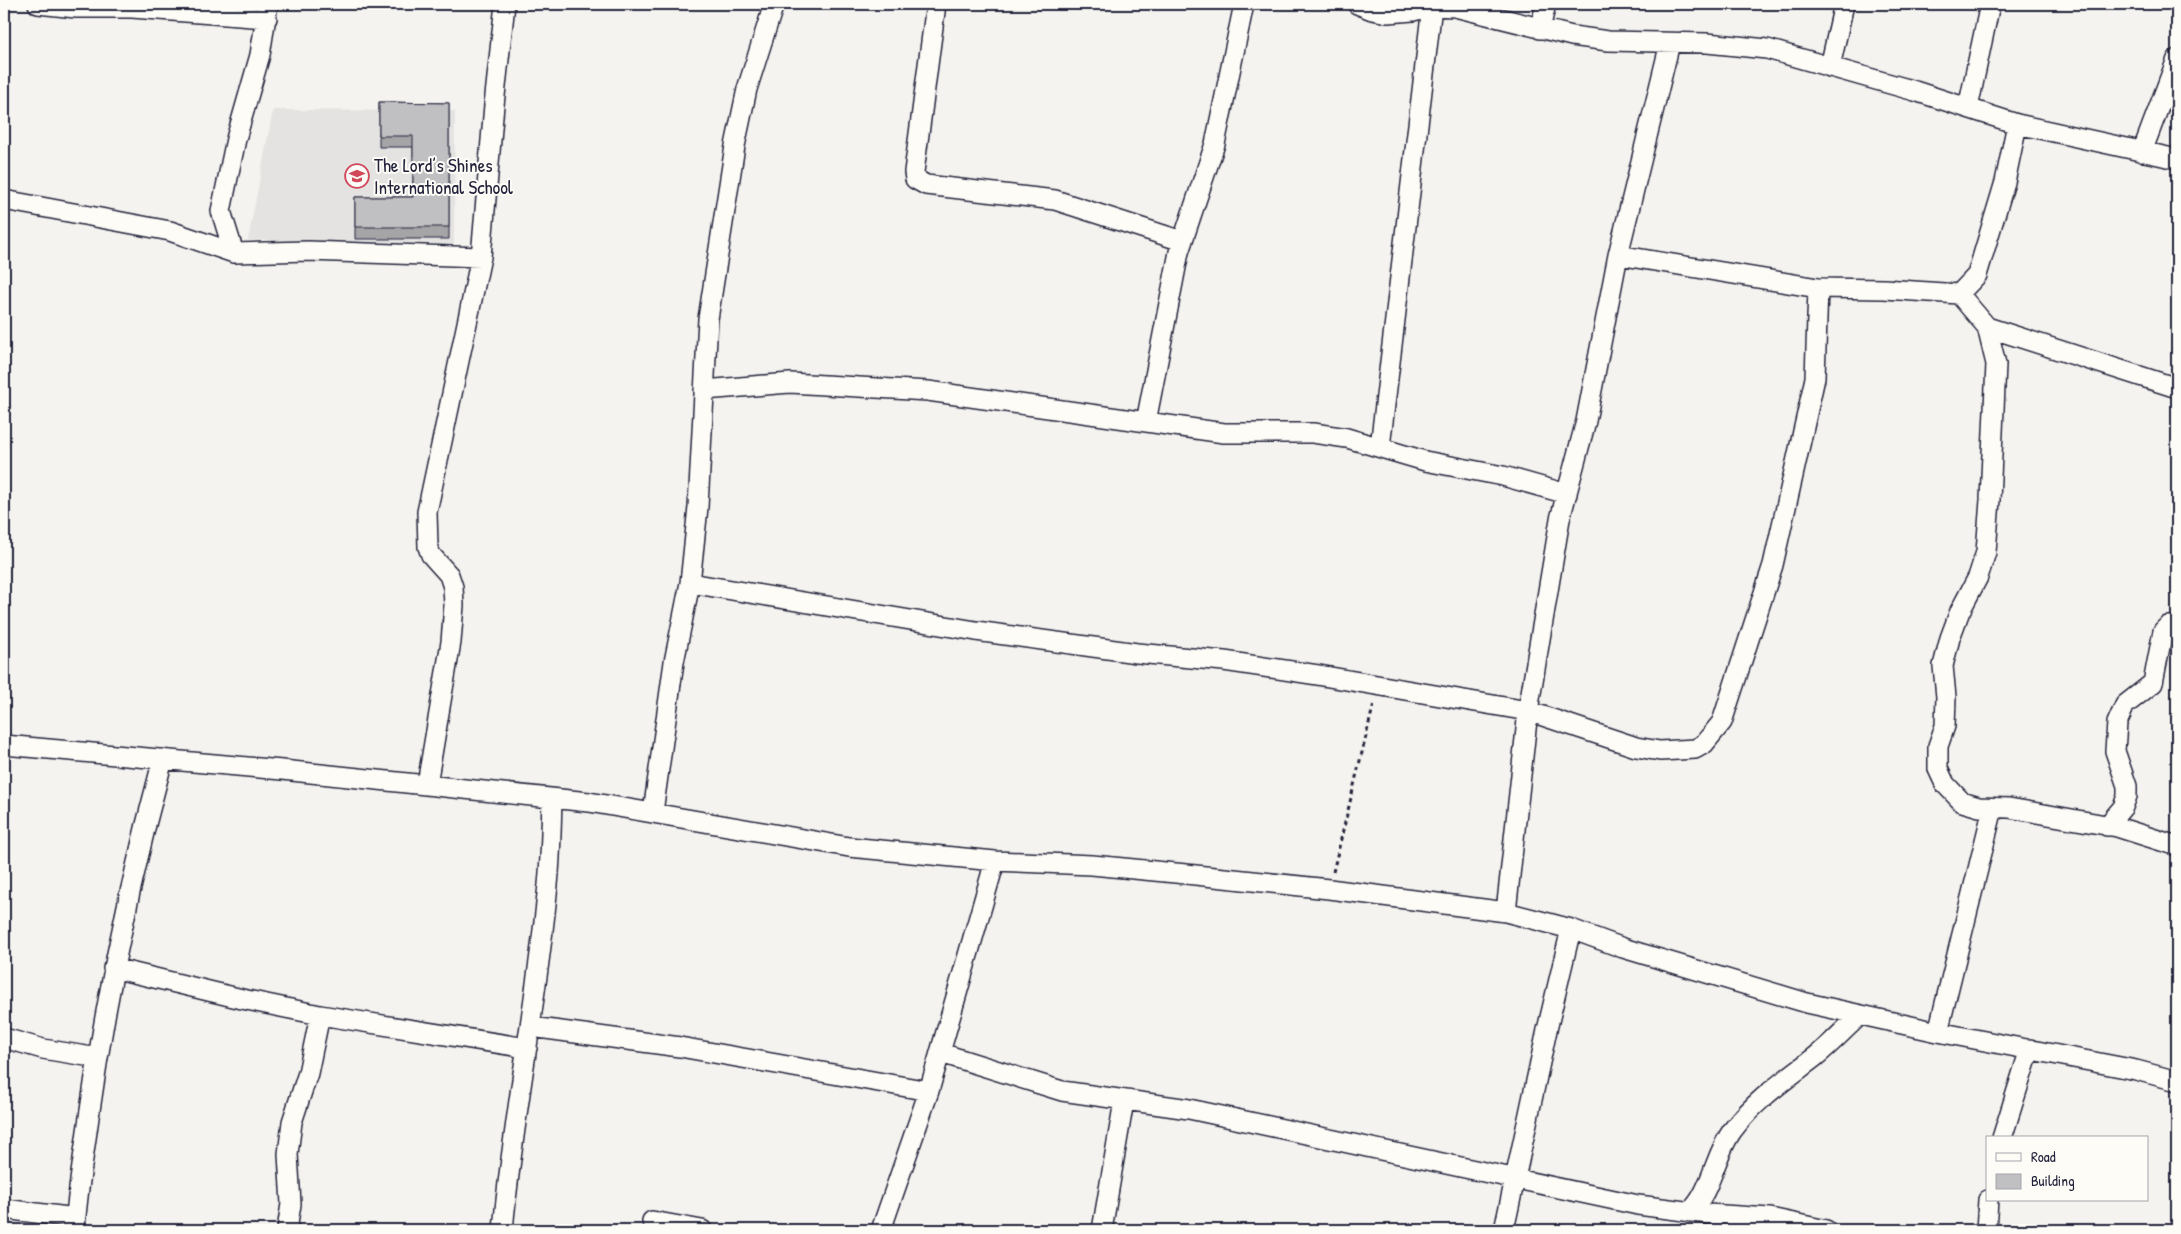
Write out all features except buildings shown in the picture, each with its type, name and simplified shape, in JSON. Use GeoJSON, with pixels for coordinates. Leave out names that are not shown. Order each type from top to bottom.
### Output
{"type":"FeatureCollection","features":[{"type":"Feature","properties":{"kind":"street"},"geometry":{"type":"LineString","coordinates":[[38,4],[76,8],[268,11],[260,55],[236,139],[221,211],[234,253]]}},
{"type":"Feature","properties":{"kind":"street"},"geometry":{"type":"LineString","coordinates":[[427,784],[451,642],[454,605],[453,587],[449,575],[431,555],[428,546],[427,512],[480,257],[505,4]]}},
{"type":"Feature","properties":{"kind":"street"},"geometry":{"type":"LineString","coordinates":[[653,812],[674,662],[690,583],[698,507],[708,318],[735,146],[747,89],[774,4]]}},
{"type":"Feature","properties":{"kind":"street"},"geometry":{"type":"LineString","coordinates":[[936,4],[914,172],[915,179],[926,185],[1055,200],[1182,241]]}},
{"type":"Feature","properties":{"kind":"street"},"geometry":{"type":"LineString","coordinates":[[1146,422],[1182,241],[1215,144],[1244,4]]}},
{"type":"Feature","properties":{"kind":"street"},"geometry":{"type":"LineString","coordinates":[[1357,4],[1372,10],[1388,13],[1412,11],[1432,6],[1455,7],[1540,29],[1608,41],[1707,43],[1767,49],[2017,124],[2177,159]]}},
{"type":"Feature","properties":{"kind":"street"},"geometry":{"type":"LineString","coordinates":[[1540,29],[1546,4]]}},
{"type":"Feature","properties":{"kind":"street"},"geometry":{"type":"LineString","coordinates":[[1830,67],[1844,4]]}},
{"type":"Feature","properties":{"kind":"street"},"geometry":{"type":"LineString","coordinates":[[1968,108],[1990,4]]}},
{"type":"Feature","properties":{"kind":"street"},"geometry":{"type":"LineString","coordinates":[[1380,447],[1432,6]]}},
{"type":"Feature","properties":{"kind":"street"},"geometry":{"type":"LineString","coordinates":[[1506,912],[1528,711],[1560,519],[1586,421],[1618,255],[1670,43]]}},
{"type":"Feature","properties":{"kind":"street"},"geometry":{"type":"LineString","coordinates":[[2142,152],[2177,59]]}},
{"type":"Feature","properties":{"kind":"street"},"geometry":{"type":"LineString","coordinates":[[1959,294],[1977,275],[2005,182],[2017,124]]}},
{"type":"Feature","properties":{"kind":"street"},"geometry":{"type":"LineString","coordinates":[[4,200],[170,231],[234,253],[308,251],[480,257]]}},
{"type":"Feature","properties":{"kind":"street"},"geometry":{"type":"LineString","coordinates":[[1618,255],[1818,288],[1884,288],[1959,294],[1988,327],[1996,364],[1986,552],[1978,577],[1960,611],[1943,666],[1946,697],[1945,726],[1938,746],[1938,769],[1945,784],[1962,802],[1978,807],[2009,808],[2107,826],[2152,837],[2177,846]]}},
{"type":"Feature","properties":{"kind":"street"},"geometry":{"type":"LineString","coordinates":[[690,583],[976,631],[1137,653],[1224,661],[1378,685],[1528,711],[1636,747],[1660,751],[1695,749],[1704,744],[1722,722],[1772,565],[1816,378],[1818,288]]}},
{"type":"Feature","properties":{"kind":"street"},"geometry":{"type":"LineString","coordinates":[[1988,327],[2177,388]]}},
{"type":"Feature","properties":{"kind":"street"},"geometry":{"type":"LineString","coordinates":[[704,390],[790,382],[928,391],[1232,433],[1313,433],[1347,438],[1426,461],[1503,476],[1567,494]]}},
{"type":"Feature","properties":{"kind":"street"},"geometry":{"type":"LineString","coordinates":[[2107,826],[2123,807],[2127,796],[2127,786],[2115,751],[2117,723],[2126,705],[2153,683],[2163,631],[2168,626],[2177,626]]}},
{"type":"Feature","properties":{"kind":"street"},"geometry":{"type":"LineString","coordinates":[[4,745],[427,784],[552,799],[653,812],[849,847],[995,861],[1092,865],[1329,889],[1506,912],[1572,929],[1623,948],[1807,1002],[1938,1032],[2030,1049],[2177,1081]]}},
{"type":"Feature","properties":{"kind":"street"},"geometry":{"type":"LineString","coordinates":[[4,1209],[75,1224],[98,1058],[113,968],[138,852],[163,759]]}},
{"type":"Feature","properties":{"kind":"street"},"geometry":{"type":"LineString","coordinates":[[503,1230],[509,1163],[531,1027],[548,892],[552,799]]}},
{"type":"Feature","properties":{"kind":"street"},"geometry":{"type":"LineString","coordinates":[[1938,1032],[1993,808]]}},
{"type":"Feature","properties":{"kind":"street"},"geometry":{"type":"LineString","coordinates":[[881,1230],[941,1053],[995,861]]}},
{"type":"Feature","properties":{"kind":"street"},"geometry":{"type":"LineString","coordinates":[[1504,1230],[1547,1030],[1572,929]]}},
{"type":"Feature","properties":{"kind":"street"},"geometry":{"type":"LineString","coordinates":[[113,968],[242,999],[320,1015],[527,1048]]}},
{"type":"Feature","properties":{"kind":"street"},"geometry":{"type":"LineString","coordinates":[[287,1230],[291,1204],[288,1154],[292,1122],[308,1073],[320,1015]]}},
{"type":"Feature","properties":{"kind":"street"},"geometry":{"type":"LineString","coordinates":[[1690,1212],[1700,1200],[1721,1151],[1732,1132],[1747,1113],[1771,1089],[1825,1048],[1860,1015]]}},
{"type":"Feature","properties":{"kind":"street"},"geometry":{"type":"LineString","coordinates":[[531,1027],[680,1047],[929,1091]]}},
{"type":"Feature","properties":{"kind":"street"},"geometry":{"type":"LineString","coordinates":[[4,1038],[43,1049],[98,1058]]}},
{"type":"Feature","properties":{"kind":"street"},"geometry":{"type":"LineString","coordinates":[[2003,1136],[2030,1049]]}},
{"type":"Feature","properties":{"kind":"street"},"geometry":{"type":"LineString","coordinates":[[941,1053],[1062,1091],[1189,1109],[1600,1197],[1690,1212],[1726,1223],[1770,1218],[1826,1230]]}},
{"type":"Feature","properties":{"kind":"street"},"geometry":{"type":"LineString","coordinates":[[1102,1230],[1124,1101]]}},
{"type":"Feature","properties":{"kind":"street"},"geometry":{"type":"LineString","coordinates":[[1986,1230],[1988,1202]]}},
{"type":"Feature","properties":{"kind":"street"},"geometry":{"type":"LineString","coordinates":[[652,1221],[702,1230]]}},
{"type":"Feature","properties":{"kind":"path"},"geometry":{"type":"LineString","coordinates":[[1329,889],[1378,685]]}},
{"type":"Feature","properties":{"kind":"shaded area","name":"The Lord’s Shines International School"},"geometry":{"type":"Polygon","coordinates":[[[273,110],[455,111],[454,244],[248,240],[273,110]]]}},
{"type":"Feature","properties":{"kind":"place","name":"The Lord’s Shines International School"},"geometry":{"type":"Point","coordinates":[357,176]}}]}
